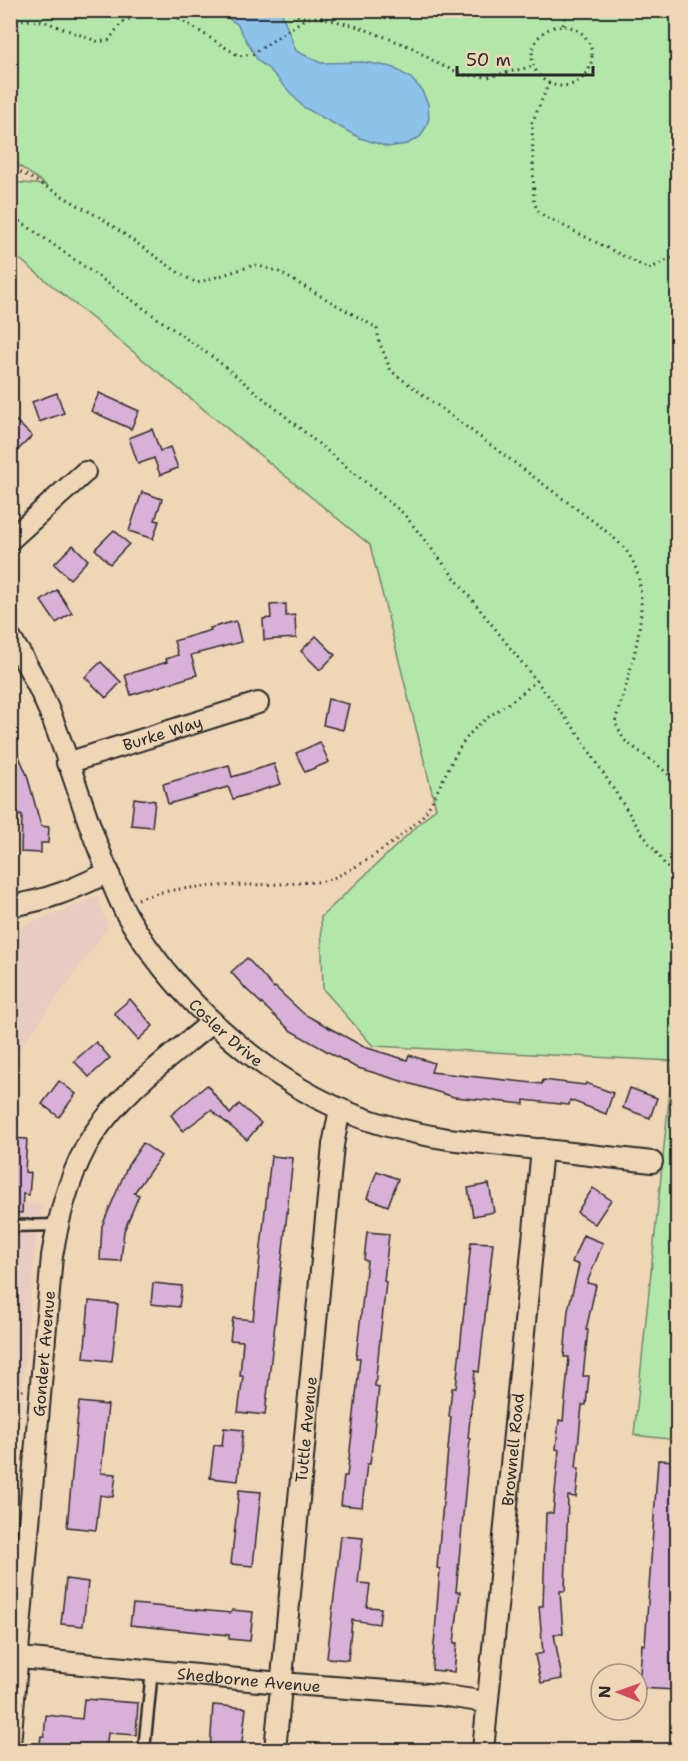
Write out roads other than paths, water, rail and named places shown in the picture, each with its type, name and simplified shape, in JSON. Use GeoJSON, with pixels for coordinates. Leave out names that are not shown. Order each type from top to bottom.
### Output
{"type":"FeatureCollection","features":[{"type":"Feature","properties":{"kind":"street"},"geometry":{"type":"LineString","coordinates":[[10,540],[85,472]]}},
{"type":"Feature","properties":{"kind":"street","name":"Cosler Drive"},"geometry":{"type":"LineString","coordinates":[[10,638],[36,682],[54,721],[67,763],[122,905],[149,949],[182,991],[212,1022],[242,1047],[284,1078],[315,1097],[381,1125],[417,1134],[652,1162]]}},
{"type":"Feature","properties":{"kind":"street","name":"Burke Way"},"geometry":{"type":"LineString","coordinates":[[67,763],[258,703]]}},
{"type":"Feature","properties":{"kind":"street"},"geometry":{"type":"LineString","coordinates":[[10,906],[34,903],[61,895],[109,872]]}},
{"type":"Feature","properties":{"kind":"street","name":"Gondert Avenue"},"geometry":{"type":"LineString","coordinates":[[10,1745],[14,1657],[52,1256],[57,1225],[68,1188],[93,1136],[132,1089],[212,1022]]}},
{"type":"Feature","properties":{"kind":"street","name":"Tuttle Avenue"},"geometry":{"type":"LineString","coordinates":[[275,1750],[333,1145],[340,1109]]}},
{"type":"Feature","properties":{"kind":"street","name":"Brownell Road"},"geometry":{"type":"LineString","coordinates":[[483,1750],[542,1149]]}},
{"type":"Feature","properties":{"kind":"street","name":"Shedborne Avenue"},"geometry":{"type":"LineString","coordinates":[[14,1657],[280,1683],[440,1695],[486,1702]]}},
{"type":"Feature","properties":{"kind":"lane"},"geometry":{"type":"LineString","coordinates":[[10,1226],[57,1225]]}},
{"type":"Feature","properties":{"kind":"lane"},"geometry":{"type":"LineString","coordinates":[[144,1750],[152,1670]]}},
{"type":"Feature","properties":{"kind":"water"},"geometry":{"type":"Polygon","coordinates":[[[217,11],[281,11],[296,51],[321,63],[363,62],[392,67],[411,78],[421,89],[428,104],[429,118],[426,127],[420,137],[407,144],[388,147],[360,138],[303,107],[270,70],[258,61],[237,24],[217,11]]]}}]}
